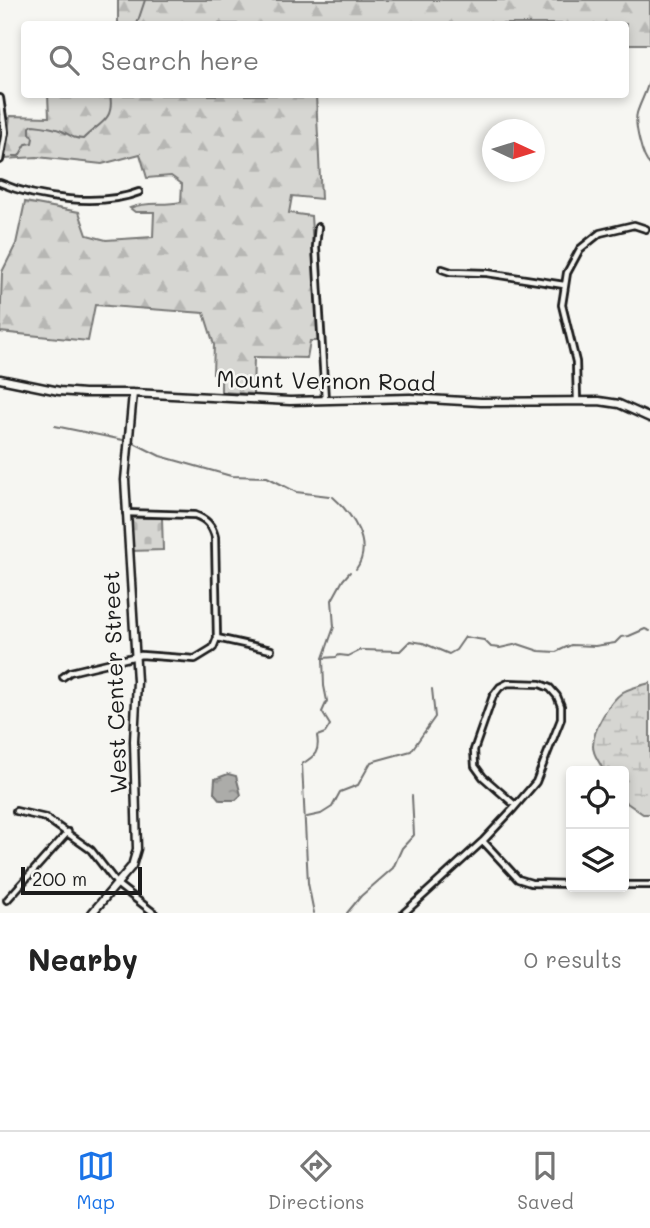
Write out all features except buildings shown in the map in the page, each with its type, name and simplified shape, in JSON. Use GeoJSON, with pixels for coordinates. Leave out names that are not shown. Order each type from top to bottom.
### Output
{"type":"FeatureCollection","features":[{"type":"Feature","properties":{"kind":"main road","name":"Mount Vernon Road"},"geometry":{"type":"LineString","coordinates":[[0,379],[59,391],[325,401],[410,398],[619,404],[650,418]]}},
{"type":"Feature","properties":{"kind":"main road","name":"West Center Street"},"geometry":{"type":"LineString","coordinates":[[92,913],[132,866],[137,849],[134,741],[137,697],[125,513],[125,480],[133,393]]}},
{"type":"Feature","properties":{"kind":"street"},"geometry":{"type":"LineString","coordinates":[[0,98],[5,132],[0,160]]}},
{"type":"Feature","properties":{"kind":"street"},"geometry":{"type":"LineString","coordinates":[[0,183],[16,189],[82,200],[113,198],[139,192]]}},
{"type":"Feature","properties":{"kind":"street"},"geometry":{"type":"LineString","coordinates":[[576,402],[576,362],[562,305],[564,285],[573,260],[590,239],[600,233],[622,226],[634,225],[646,229]]}},
{"type":"Feature","properties":{"kind":"street"},"geometry":{"type":"LineString","coordinates":[[318,227],[316,247],[325,401]]}},
{"type":"Feature","properties":{"kind":"street"},"geometry":{"type":"LineString","coordinates":[[442,269],[564,285]]}},
{"type":"Feature","properties":{"kind":"street"},"geometry":{"type":"LineString","coordinates":[[63,677],[81,669],[141,655],[195,659],[212,648],[217,638],[215,537],[210,524],[195,515],[125,513]]}},
{"type":"Feature","properties":{"kind":"street"},"geometry":{"type":"LineString","coordinates":[[217,638],[271,650]]}},
{"type":"Feature","properties":{"kind":"street"},"geometry":{"type":"LineString","coordinates":[[404,913],[483,841],[536,782],[561,719],[558,696],[550,688],[540,684],[508,682],[500,687],[493,696],[474,750],[475,766],[483,777],[515,805]]}},
{"type":"Feature","properties":{"kind":"street"},"geometry":{"type":"LineString","coordinates":[[16,811],[46,818],[68,832],[91,850],[118,885],[154,913]]}},
{"type":"Feature","properties":{"kind":"street"},"geometry":{"type":"LineString","coordinates":[[8,900],[68,832]]}},
{"type":"Feature","properties":{"kind":"street"},"geometry":{"type":"LineString","coordinates":[[483,841],[518,879],[531,884],[566,884]]}},
{"type":"Feature","properties":{"kind":"street"},"geometry":{"type":"LineString","coordinates":[[629,885],[650,885]]}},
{"type":"Feature","properties":{"kind":"green space"},"geometry":{"type":"Polygon","coordinates":[[[118,0],[650,0],[650,44],[629,44],[629,21],[118,21],[118,0]]]}},
{"type":"Feature","properties":{"kind":"green space"},"geometry":{"type":"Polygon","coordinates":[[[48,98],[316,98],[321,199],[292,196],[289,213],[311,216],[319,341],[310,341],[307,358],[254,357],[253,394],[221,392],[221,373],[213,373],[214,345],[204,313],[95,305],[88,341],[0,332],[2,272],[16,244],[25,202],[79,212],[87,235],[106,240],[153,237],[154,212],[135,212],[130,208],[181,202],[182,184],[171,176],[147,178],[140,154],[102,164],[37,157],[5,159],[10,116],[49,117],[48,98]]]}},
{"type":"Feature","properties":{"kind":"green space"},"geometry":{"type":"Polygon","coordinates":[[[128,518],[162,518],[163,550],[130,551],[128,518]]]}},
{"type":"Feature","properties":{"kind":"green space"},"geometry":{"type":"Polygon","coordinates":[[[650,683],[650,814],[643,814],[629,804],[629,766],[601,766],[593,746],[599,724],[612,702],[623,692],[650,683]]]}},
{"type":"Feature","properties":{"kind":"water"},"geometry":{"type":"Polygon","coordinates":[[[228,774],[236,776],[241,795],[236,800],[220,800],[214,793],[215,779],[228,774]]]}},
{"type":"Feature","properties":{"kind":"waterway"},"geometry":{"type":"LineString","coordinates":[[138,21],[145,0]]}},
{"type":"Feature","properties":{"kind":"waterway"},"geometry":{"type":"LineString","coordinates":[[650,76],[636,118],[642,148],[650,165]]}},
{"type":"Feature","properties":{"kind":"waterway"},"geometry":{"type":"LineString","coordinates":[[13,156],[19,156],[26,144],[32,143],[30,127],[33,125],[83,139],[108,116],[110,98]]}},
{"type":"Feature","properties":{"kind":"waterway"},"geometry":{"type":"LineString","coordinates":[[55,426],[123,440]]}},
{"type":"Feature","properties":{"kind":"waterway"},"geometry":{"type":"LineString","coordinates":[[132,442],[160,456],[231,476],[267,477],[296,492],[329,496]]}},
{"type":"Feature","properties":{"kind":"waterway"},"geometry":{"type":"LineString","coordinates":[[333,497],[347,512],[362,540],[363,550],[356,569]]}},
{"type":"Feature","properties":{"kind":"waterway"},"geometry":{"type":"LineString","coordinates":[[323,658],[334,627],[332,600],[350,572]]}},
{"type":"Feature","properties":{"kind":"waterway"},"geometry":{"type":"LineString","coordinates":[[362,650],[400,651],[410,641],[423,643],[449,654],[456,650],[465,637],[484,640],[491,647],[518,644],[539,651],[556,652],[571,645],[615,643],[621,637],[645,629],[650,631]]}},
{"type":"Feature","properties":{"kind":"waterway"},"geometry":{"type":"LineString","coordinates":[[314,913],[308,883],[302,764],[316,753],[317,736],[325,733],[330,725],[322,712],[327,701],[323,658],[348,656],[360,650]]}},
{"type":"Feature","properties":{"kind":"waterway"},"geometry":{"type":"LineString","coordinates":[[307,817],[321,814],[332,807],[340,792],[358,785],[371,762],[411,751],[435,717],[432,689]]}},
{"type":"Feature","properties":{"kind":"waterway"},"geometry":{"type":"LineString","coordinates":[[347,913],[361,896],[393,868],[402,848],[414,835],[412,796]]}}]}
